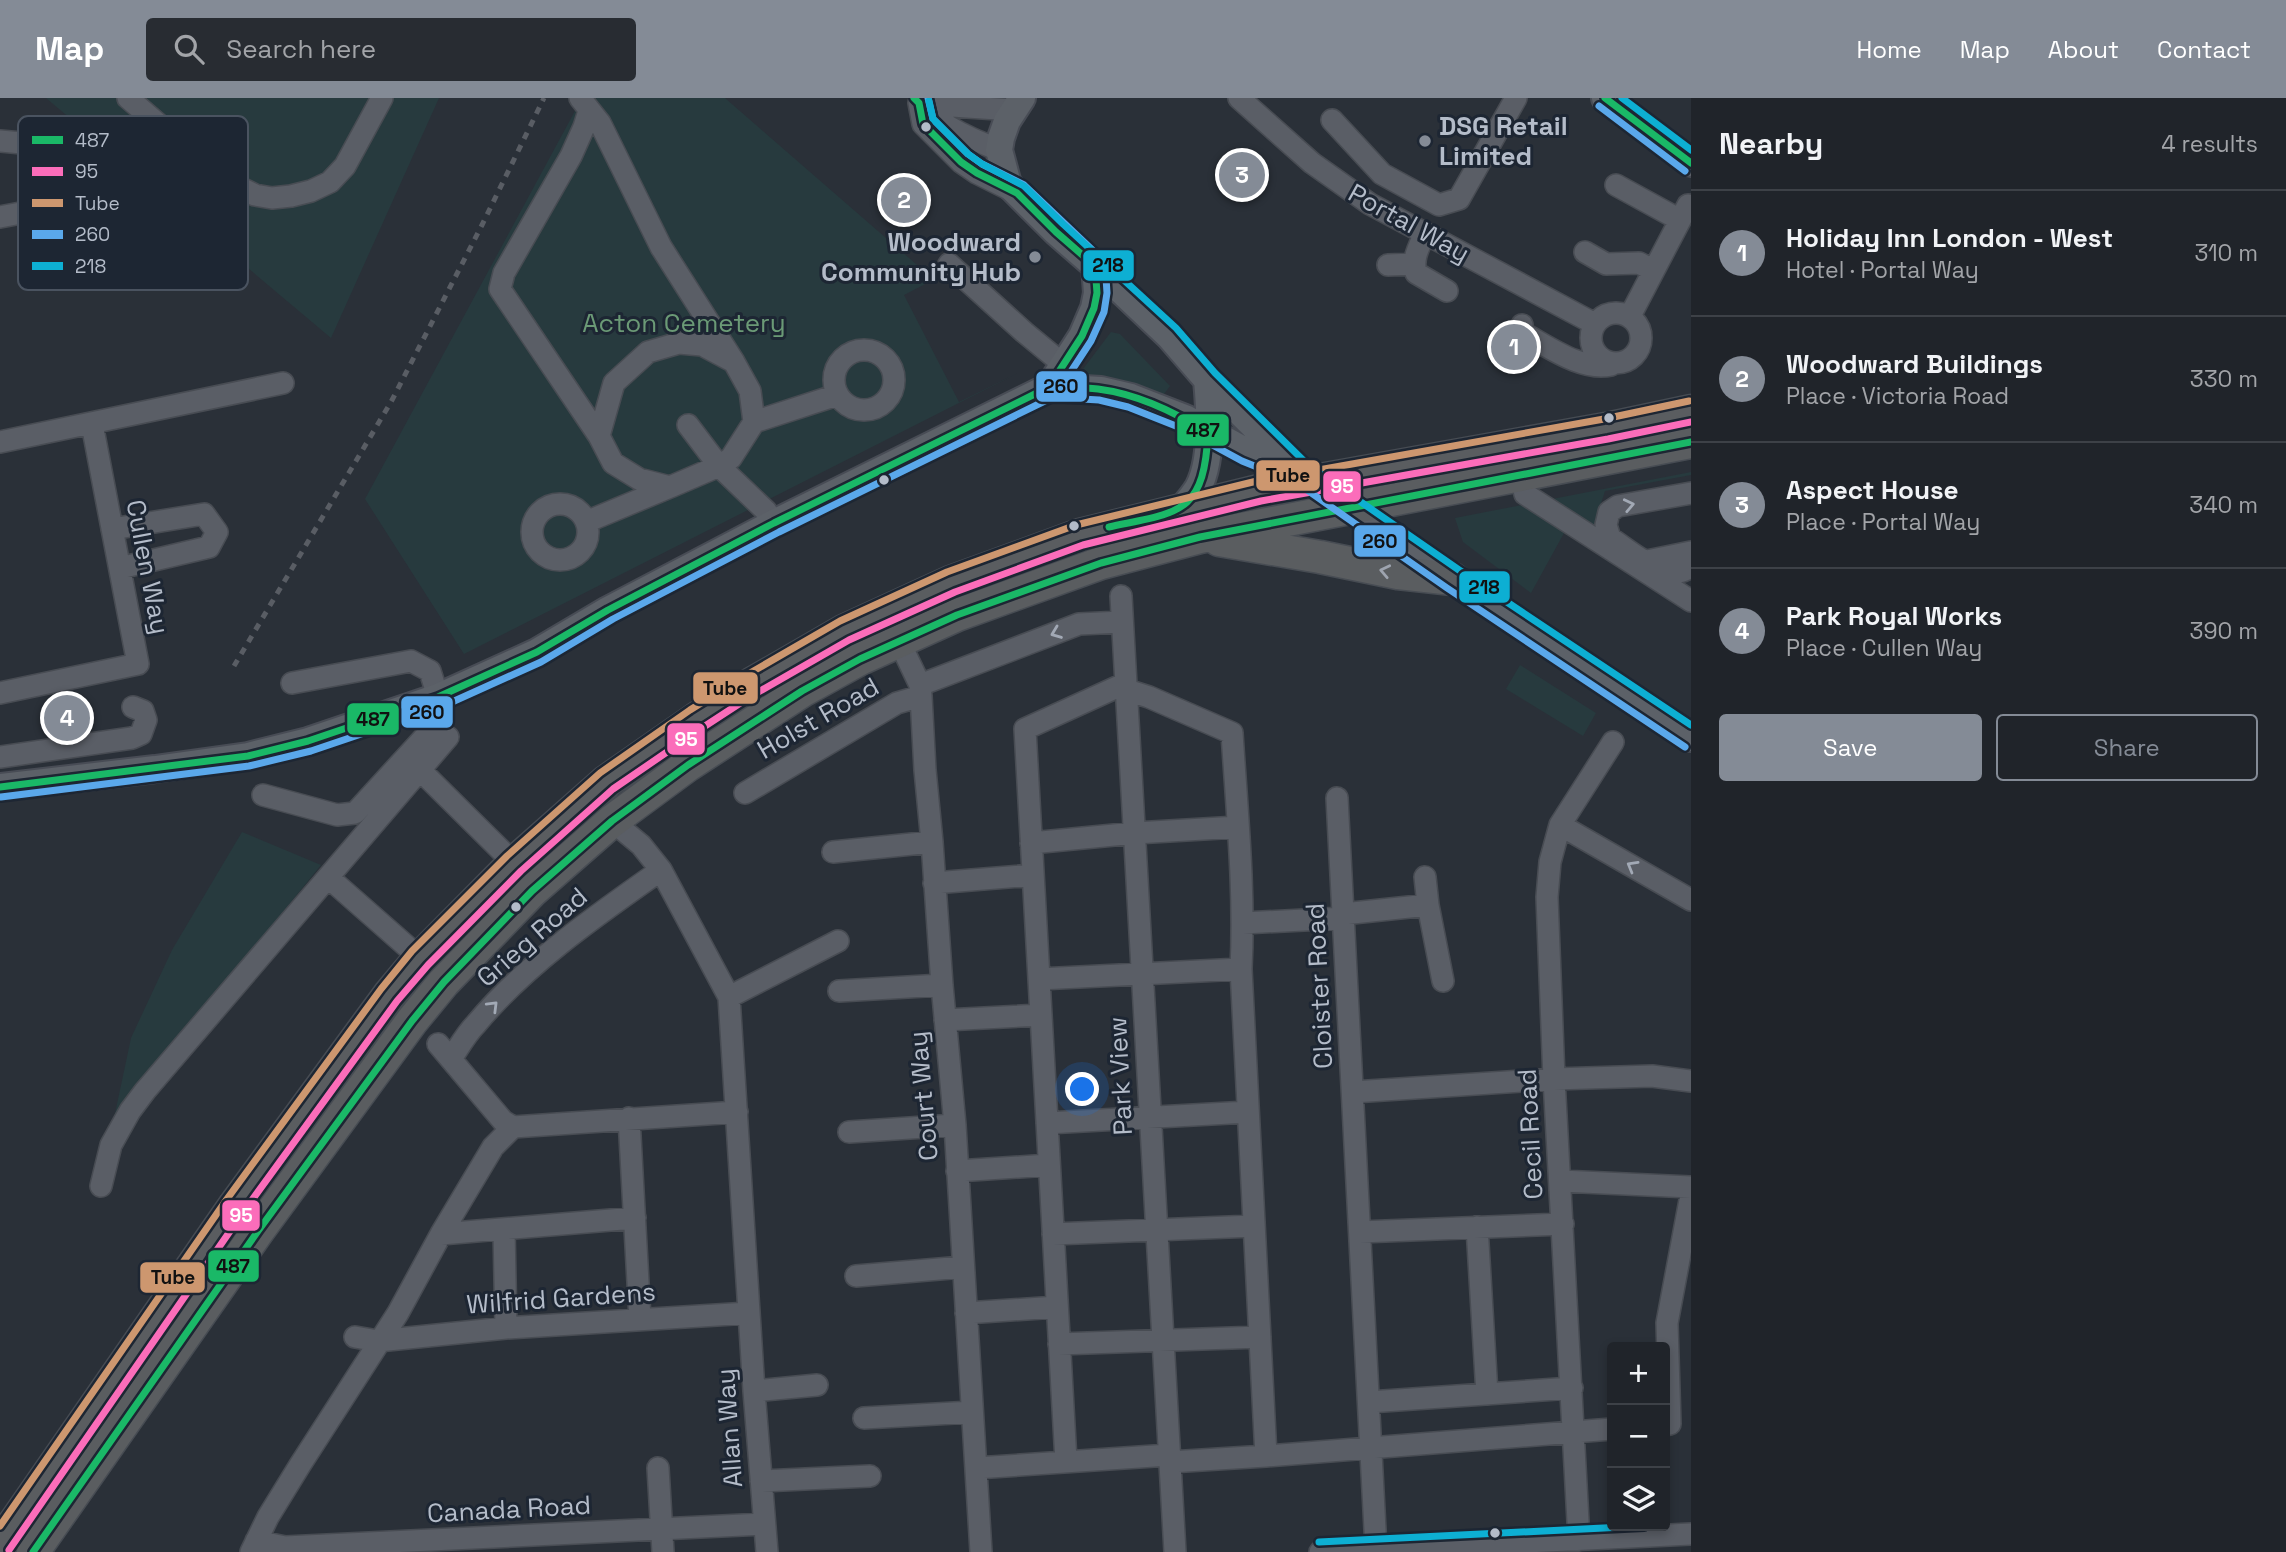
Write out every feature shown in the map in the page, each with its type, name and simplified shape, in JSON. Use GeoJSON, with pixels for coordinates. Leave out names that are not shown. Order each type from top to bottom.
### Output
{"type":"FeatureCollection","features":[{"type":"Feature","properties":{"kind":"highway"},"geometry":{"type":"LineString","coordinates":[[3,1539],[235,1205],[388,995],[514,863],[607,781],[743,689],[844,631],[951,582],[1080,535],[1307,477],[1606,429],[1691,411]]}},
{"type":"Feature","properties":{"kind":"highway"},"geometry":{"type":"LineString","coordinates":[[33,1552],[258,1231],[412,1021],[444,982],[532,891],[612,821],[688,765],[802,691],[860,659],[957,615],[1088,567],[1200,537],[1691,442]]}},
{"type":"Feature","properties":{"kind":"highway"},"geometry":{"type":"LineString","coordinates":[[1200,537],[1398,573],[1453,579]]}},
{"type":"Feature","properties":{"kind":"main road"},"geometry":{"type":"LineString","coordinates":[[1605,98],[1691,163]]}},
{"type":"Feature","properties":{"kind":"main road"},"geometry":{"type":"LineString","coordinates":[[1018,104],[1001,138],[999,150],[1008,184],[1169,336],[1206,380],[1307,477],[1453,579],[1691,738]]}},
{"type":"Feature","properties":{"kind":"main road"},"geometry":{"type":"LineString","coordinates":[[0,787],[248,756],[308,741],[438,697],[537,652],[608,610],[774,523],[1049,387],[1084,333],[1094,308],[1097,293],[1095,266]]}},
{"type":"Feature","properties":{"kind":"main road"},"geometry":{"type":"LineString","coordinates":[[1181,510],[1198,488],[1207,464],[1209,433],[1206,380]]}},
{"type":"Feature","properties":{"kind":"main road"},"geometry":{"type":"LineString","coordinates":[[1049,387],[1101,390],[1132,397],[1185,418],[1260,458],[1307,477]]}},
{"type":"Feature","properties":{"kind":"street"},"geometry":{"type":"LineString","coordinates":[[128,98],[149,116]]}},
{"type":"Feature","properties":{"kind":"street"},"geometry":{"type":"LineString","coordinates":[[248,192],[272,198],[311,191],[330,182],[345,166],[382,98]]}},
{"type":"Feature","properties":{"kind":"street","name":"Portal Way"},"geometry":{"type":"LineString","coordinates":[[1239,98],[1280,149],[1370,204],[1593,327]]}},
{"type":"Feature","properties":{"kind":"street"},"geometry":{"type":"LineString","coordinates":[[1332,120],[1382,174],[1438,205],[1459,200],[1516,98]]}},
{"type":"Feature","properties":{"kind":"street"},"geometry":{"type":"LineString","coordinates":[[918,100],[951,106],[1018,104]]}},
{"type":"Feature","properties":{"kind":"street"},"geometry":{"type":"LineString","coordinates":[[918,100],[939,122],[999,150]]}},
{"type":"Feature","properties":{"kind":"street"},"geometry":{"type":"LineString","coordinates":[[918,100],[923,124],[961,162],[1017,193]]}},
{"type":"Feature","properties":{"kind":"street"},"geometry":{"type":"LineString","coordinates":[[585,105],[600,123],[661,247],[750,391],[754,422]]}},
{"type":"Feature","properties":{"kind":"street"},"geometry":{"type":"LineString","coordinates":[[585,105],[584,127],[504,273],[500,289],[599,436],[613,463],[639,480],[670,487]]}},
{"type":"Feature","properties":{"kind":"street"},"geometry":{"type":"LineString","coordinates":[[0,141],[18,143]]}},
{"type":"Feature","properties":{"kind":"street"},"geometry":{"type":"LineString","coordinates":[[1616,185],[1684,212],[1630,316]]}},
{"type":"Feature","properties":{"kind":"street"},"geometry":{"type":"LineString","coordinates":[[0,217],[18,214]]}},
{"type":"Feature","properties":{"kind":"street"},"geometry":{"type":"LineString","coordinates":[[1425,233],[1414,264],[1416,272],[1447,291]]}},
{"type":"Feature","properties":{"kind":"street"},"geometry":{"type":"LineString","coordinates":[[1586,252],[1606,264],[1639,263],[1653,270]]}},
{"type":"Feature","properties":{"kind":"street"},"geometry":{"type":"LineString","coordinates":[[948,264],[1064,365]]}},
{"type":"Feature","properties":{"kind":"street"},"geometry":{"type":"LineString","coordinates":[[1388,265],[1414,264]]}},
{"type":"Feature","properties":{"kind":"street"},"geometry":{"type":"LineString","coordinates":[[1615,313],[1630,316],[1640,329],[1641,345],[1632,358],[1605,366],[1582,363],[1519,331],[1522,325],[1560,345],[1572,348],[1583,345],[1593,327],[1600,318],[1615,313]]}},
{"type":"Feature","properties":{"kind":"street"},"geometry":{"type":"LineString","coordinates":[[1593,327],[1592,346],[1596,353],[1608,362],[1616,364]]}},
{"type":"Feature","properties":{"kind":"street"},"geometry":{"type":"LineString","coordinates":[[599,436],[614,383],[648,352],[679,343],[702,345],[734,362]]}},
{"type":"Feature","properties":{"kind":"street"},"geometry":{"type":"LineString","coordinates":[[0,442],[283,383]]}},
{"type":"Feature","properties":{"kind":"street"},"geometry":{"type":"LineString","coordinates":[[586,522],[719,467],[731,458],[754,422],[837,395]]}},
{"type":"Feature","properties":{"kind":"street","name":"Cullen Way"},"geometry":{"type":"LineString","coordinates":[[0,692],[138,664],[92,424]]}},
{"type":"Feature","properties":{"kind":"street"},"geometry":{"type":"LineString","coordinates":[[688,425],[719,467],[766,511],[774,523]]}},
{"type":"Feature","properties":{"kind":"street"},"geometry":{"type":"LineString","coordinates":[[1521,477],[1525,494],[1691,601]]}},
{"type":"Feature","properties":{"kind":"street"},"geometry":{"type":"LineString","coordinates":[[1691,492],[1618,506],[1609,512],[1606,525],[1609,538],[1667,573],[1680,574],[1691,566]]}},
{"type":"Feature","properties":{"kind":"street"},"geometry":{"type":"LineString","coordinates":[[112,529],[204,514],[217,532],[209,547],[120,568]]}},
{"type":"Feature","properties":{"kind":"street"},"geometry":{"type":"LineString","coordinates":[[1647,561],[1691,552]]}},
{"type":"Feature","properties":{"kind":"street","name":"Park View"},"geometry":{"type":"LineString","coordinates":[[1121,596],[1175,1552]]}},
{"type":"Feature","properties":{"kind":"street","name":"Holst Road"},"geometry":{"type":"LineString","coordinates":[[745,793],[920,690],[1079,624],[1122,622]]}},
{"type":"Feature","properties":{"kind":"street","name":"Court Way"},"geometry":{"type":"LineString","coordinates":[[899,641],[920,690],[955,1125],[981,1552]]}},
{"type":"Feature","properties":{"kind":"street"},"geometry":{"type":"LineString","coordinates":[[264,794],[337,816],[355,813],[432,729],[438,697],[430,671],[411,661],[292,683]]}},
{"type":"Feature","properties":{"kind":"street"},"geometry":{"type":"LineString","coordinates":[[1066,1461],[1025,729],[1126,687],[1232,733],[1266,1456]]}},
{"type":"Feature","properties":{"kind":"street"},"geometry":{"type":"LineString","coordinates":[[0,757],[132,738],[141,734],[146,720],[143,711],[133,707]]}},
{"type":"Feature","properties":{"kind":"street"},"geometry":{"type":"LineString","coordinates":[[101,1186],[111,1145],[130,1111],[448,737]]}},
{"type":"Feature","properties":{"kind":"street","name":"Cecil Road"},"geometry":{"type":"LineString","coordinates":[[1579,1540],[1547,897],[1550,862],[1560,825],[1613,743]]}},
{"type":"Feature","properties":{"kind":"street"},"geometry":{"type":"LineString","coordinates":[[419,769],[514,863]]}},
{"type":"Feature","properties":{"kind":"street","name":"Cloister Road"},"geometry":{"type":"LineString","coordinates":[[1337,798],[1376,1549]]}},
{"type":"Feature","properties":{"kind":"street","name":"Allan Way"},"geometry":{"type":"LineString","coordinates":[[612,821],[643,847],[661,870],[729,997],[767,1552]]}},
{"type":"Feature","properties":{"kind":"street"},"geometry":{"type":"LineString","coordinates":[[1560,825],[1691,900]]}},
{"type":"Feature","properties":{"kind":"street"},"geometry":{"type":"LineString","coordinates":[[1031,843],[1238,827]]}},
{"type":"Feature","properties":{"kind":"street"},"geometry":{"type":"LineString","coordinates":[[833,852],[932,842]]}},
{"type":"Feature","properties":{"kind":"street","name":"Grieg Road"},"geometry":{"type":"LineString","coordinates":[[513,1128],[503,1121],[444,1051],[571,936],[661,870]]}},
{"type":"Feature","properties":{"kind":"street"},"geometry":{"type":"LineString","coordinates":[[934,883],[1033,875]]}},
{"type":"Feature","properties":{"kind":"street"},"geometry":{"type":"LineString","coordinates":[[1424,877],[1443,981]]}},
{"type":"Feature","properties":{"kind":"street"},"geometry":{"type":"LineString","coordinates":[[328,878],[421,958]]}},
{"type":"Feature","properties":{"kind":"street"},"geometry":{"type":"LineString","coordinates":[[1243,923],[1343,916],[1428,905]]}},
{"type":"Feature","properties":{"kind":"street"},"geometry":{"type":"LineString","coordinates":[[729,997],[838,941]]}},
{"type":"Feature","properties":{"kind":"street"},"geometry":{"type":"LineString","coordinates":[[1039,979],[1241,969]]}},
{"type":"Feature","properties":{"kind":"street"},"geometry":{"type":"LineString","coordinates":[[839,991],[942,985]]}},
{"type":"Feature","properties":{"kind":"street"},"geometry":{"type":"LineString","coordinates":[[945,1020],[1041,1015]]}},
{"type":"Feature","properties":{"kind":"street"},"geometry":{"type":"LineString","coordinates":[[1353,1091],[1652,1076],[1691,1081]]}},
{"type":"Feature","properties":{"kind":"street"},"geometry":{"type":"LineString","coordinates":[[253,1546],[293,1475],[398,1313],[493,1147],[513,1128],[737,1112]]}},
{"type":"Feature","properties":{"kind":"street"},"geometry":{"type":"LineString","coordinates":[[1047,1124],[1248,1112]]}},
{"type":"Feature","properties":{"kind":"street"},"geometry":{"type":"LineString","coordinates":[[629,1118],[640,1320]]}},
{"type":"Feature","properties":{"kind":"street"},"geometry":{"type":"LineString","coordinates":[[849,1132],[955,1125]]}},
{"type":"Feature","properties":{"kind":"street"},"geometry":{"type":"LineString","coordinates":[[957,1171],[1049,1165]]}},
{"type":"Feature","properties":{"kind":"street"},"geometry":{"type":"LineString","coordinates":[[1561,1181],[1691,1186]]}},
{"type":"Feature","properties":{"kind":"street"},"geometry":{"type":"LineString","coordinates":[[1669,1405],[1667,1323],[1691,1195]]}},
{"type":"Feature","properties":{"kind":"street"},"geometry":{"type":"LineString","coordinates":[[441,1234],[635,1218]]}},
{"type":"Feature","properties":{"kind":"street"},"geometry":{"type":"LineString","coordinates":[[1360,1232],[1563,1223]]}},
{"type":"Feature","properties":{"kind":"street"},"geometry":{"type":"LineString","coordinates":[[1053,1234],[1254,1226]]}},
{"type":"Feature","properties":{"kind":"street"},"geometry":{"type":"LineString","coordinates":[[1477,1227],[1487,1394]]}},
{"type":"Feature","properties":{"kind":"street"},"geometry":{"type":"LineString","coordinates":[[504,1230],[506,1328]]}},
{"type":"Feature","properties":{"kind":"street"},"geometry":{"type":"LineString","coordinates":[[856,1276],[963,1267]]}},
{"type":"Feature","properties":{"kind":"street"},"geometry":{"type":"LineString","coordinates":[[966,1313],[1057,1307]]}},
{"type":"Feature","properties":{"kind":"street","name":"Wilfrid Gardens"},"geometry":{"type":"LineString","coordinates":[[355,1337],[378,1341],[506,1328],[749,1313]]}},
{"type":"Feature","properties":{"kind":"street"},"geometry":{"type":"LineString","coordinates":[[1059,1344],[1260,1337]]}},
{"type":"Feature","properties":{"kind":"street"},"geometry":{"type":"LineString","coordinates":[[754,1391],[817,1385]]}},
{"type":"Feature","properties":{"kind":"street"},"geometry":{"type":"LineString","coordinates":[[1369,1402],[1572,1388]]}},
{"type":"Feature","properties":{"kind":"street"},"geometry":{"type":"LineString","coordinates":[[864,1418],[972,1412]]}},
{"type":"Feature","properties":{"kind":"street"},"geometry":{"type":"LineString","coordinates":[[976,1468],[1066,1461],[1266,1456],[1607,1430]]}},
{"type":"Feature","properties":{"kind":"street"},"geometry":{"type":"LineString","coordinates":[[658,1468],[663,1552]]}},
{"type":"Feature","properties":{"kind":"street"},"geometry":{"type":"LineString","coordinates":[[761,1481],[870,1476]]}},
{"type":"Feature","properties":{"kind":"street","name":"Canada Road"},"geometry":{"type":"LineString","coordinates":[[253,1546],[285,1547],[764,1524]]}},
{"type":"Feature","properties":{"kind":"street"},"geometry":{"type":"LineString","coordinates":[[1320,1552],[1691,1534]]}},
{"type":"Feature","properties":{"kind":"green space"},"geometry":{"type":"Polygon","coordinates":[[[46,98],[439,98],[331,338],[248,268],[248,116],[67,116],[46,98]]]}},
{"type":"Feature","properties":{"kind":"green space","name":"Acton Cemetery"},"geometry":{"type":"Polygon","coordinates":[[[582,98],[725,98],[932,278],[930,274],[949,256],[949,264],[935,279],[904,295],[959,402],[1022,371],[464,654],[365,499],[582,98]]]}},
{"type":"Feature","properties":{"kind":"green space"},"geometry":{"type":"Polygon","coordinates":[[[1111,332],[1120,334],[1170,386],[1161,398],[1084,381],[1080,373],[1111,332]]]}},
{"type":"Feature","properties":{"kind":"green space"},"geometry":{"type":"Polygon","coordinates":[[[1691,472],[1691,475],[1605,491],[1592,531],[1569,524],[1531,593],[1463,542],[1455,518],[1691,472]]]}},
{"type":"Feature","properties":{"kind":"green space"},"geometry":{"type":"Polygon","coordinates":[[[1520,665],[1596,713],[1583,736],[1506,689],[1520,665]]]}},
{"type":"Feature","properties":{"kind":"green space"},"geometry":{"type":"Polygon","coordinates":[[[242,832],[321,865],[113,1123],[131,1038],[172,950],[242,832]]]}},
{"type":"Feature","properties":{"kind":"railway"},"geometry":{"type":"LineString","coordinates":[[234,666],[391,402],[544,98]]}},
{"type":"Feature","properties":{"kind":"transit line","name":"487"},"geometry":{"type":"LineString","coordinates":[[0,787],[248,756],[308,741],[438,697],[537,652],[608,610],[774,523],[1049,387],[1082,336],[1094,308],[1097,293],[1095,266],[1017,193],[961,162],[923,124],[919,103],[914,98]]}},
{"type":"Feature","properties":{"kind":"transit line","name":"260"},"geometry":{"type":"LineString","coordinates":[[1,797],[249,766],[311,751],[441,707],[541,662],[613,619],[779,532],[1055,396],[1091,341],[1104,312],[1107,293],[1105,262],[1024,185],[968,154],[933,119],[928,98]]}},
{"type":"Feature","properties":{"kind":"transit line","name":"487"},"geometry":{"type":"LineString","coordinates":[[1605,98],[1691,163]]}},
{"type":"Feature","properties":{"kind":"transit line","name":"218"},"geometry":{"type":"LineString","coordinates":[[1622,98],[1691,150]]}},
{"type":"Feature","properties":{"kind":"transit line","name":"218"},"geometry":{"type":"LineString","coordinates":[[929,101],[933,119],[968,154],[1024,186],[1176,328],[1215,373],[1309,466],[1691,725]]}},
{"type":"Feature","properties":{"kind":"transit line","name":"260"},"geometry":{"type":"LineString","coordinates":[[1599,106],[1685,171]]}},
{"type":"Feature","properties":{"kind":"transit line","name":"487"},"geometry":{"type":"LineString","coordinates":[[1049,387],[1098,389],[1127,395],[1169,411],[1208,433],[1201,480],[1193,495],[1183,505],[1153,518],[1109,527]]}},
{"type":"Feature","properties":{"kind":"transit line","name":"260"},"geometry":{"type":"LineString","coordinates":[[1048,397],[1099,400],[1128,407],[1181,428],[1242,461],[1297,483],[1447,588],[1685,747]]}},
{"type":"Feature","properties":{"kind":"transit line","name":"Tube"},"geometry":{"type":"LineString","coordinates":[[0,1526],[227,1199],[381,989],[412,951],[507,856],[600,773],[690,710],[840,621],[947,572],[1076,525],[1257,481],[1604,419],[1689,401]]}},
{"type":"Feature","properties":{"kind":"transit line","name":"95"},"geometry":{"type":"LineString","coordinates":[[9,1550],[244,1211],[397,1001],[428,965],[521,871],[613,789],[702,728],[748,698],[849,640],[955,592],[1083,545],[1261,501],[1691,422]]}},
{"type":"Feature","properties":{"kind":"transit line","name":"487"},"geometry":{"type":"LineString","coordinates":[[33,1552],[258,1231],[412,1021],[444,982],[532,891],[612,821],[688,765],[802,691],[860,659],[957,615],[1101,563],[1200,537],[1691,442]]}},
{"type":"Feature","properties":{"kind":"transit line","name":"218"},"geometry":{"type":"LineString","coordinates":[[1319,1542],[1607,1528]]}},
{"type":"Feature","properties":{"kind":"place","name":"DSG Retail Limited"},"geometry":{"type":"Point","coordinates":[1425,141]}},
{"type":"Feature","properties":{"kind":"place","name":"Aspect House"},"geometry":{"type":"Point","coordinates":[1242,175]}},
{"type":"Feature","properties":{"kind":"place","name":"Woodward Buildings"},"geometry":{"type":"Point","coordinates":[904,200]}},
{"type":"Feature","properties":{"kind":"place","name":"Woodward Community Hub"},"geometry":{"type":"Point","coordinates":[1035,257]}},
{"type":"Feature","properties":{"kind":"place","name":"Holiday Inn London - West"},"geometry":{"type":"Point","coordinates":[1514,347]}},
{"type":"Feature","properties":{"kind":"place","name":"Park Royal Works"},"geometry":{"type":"Point","coordinates":[67,718]}}]}
